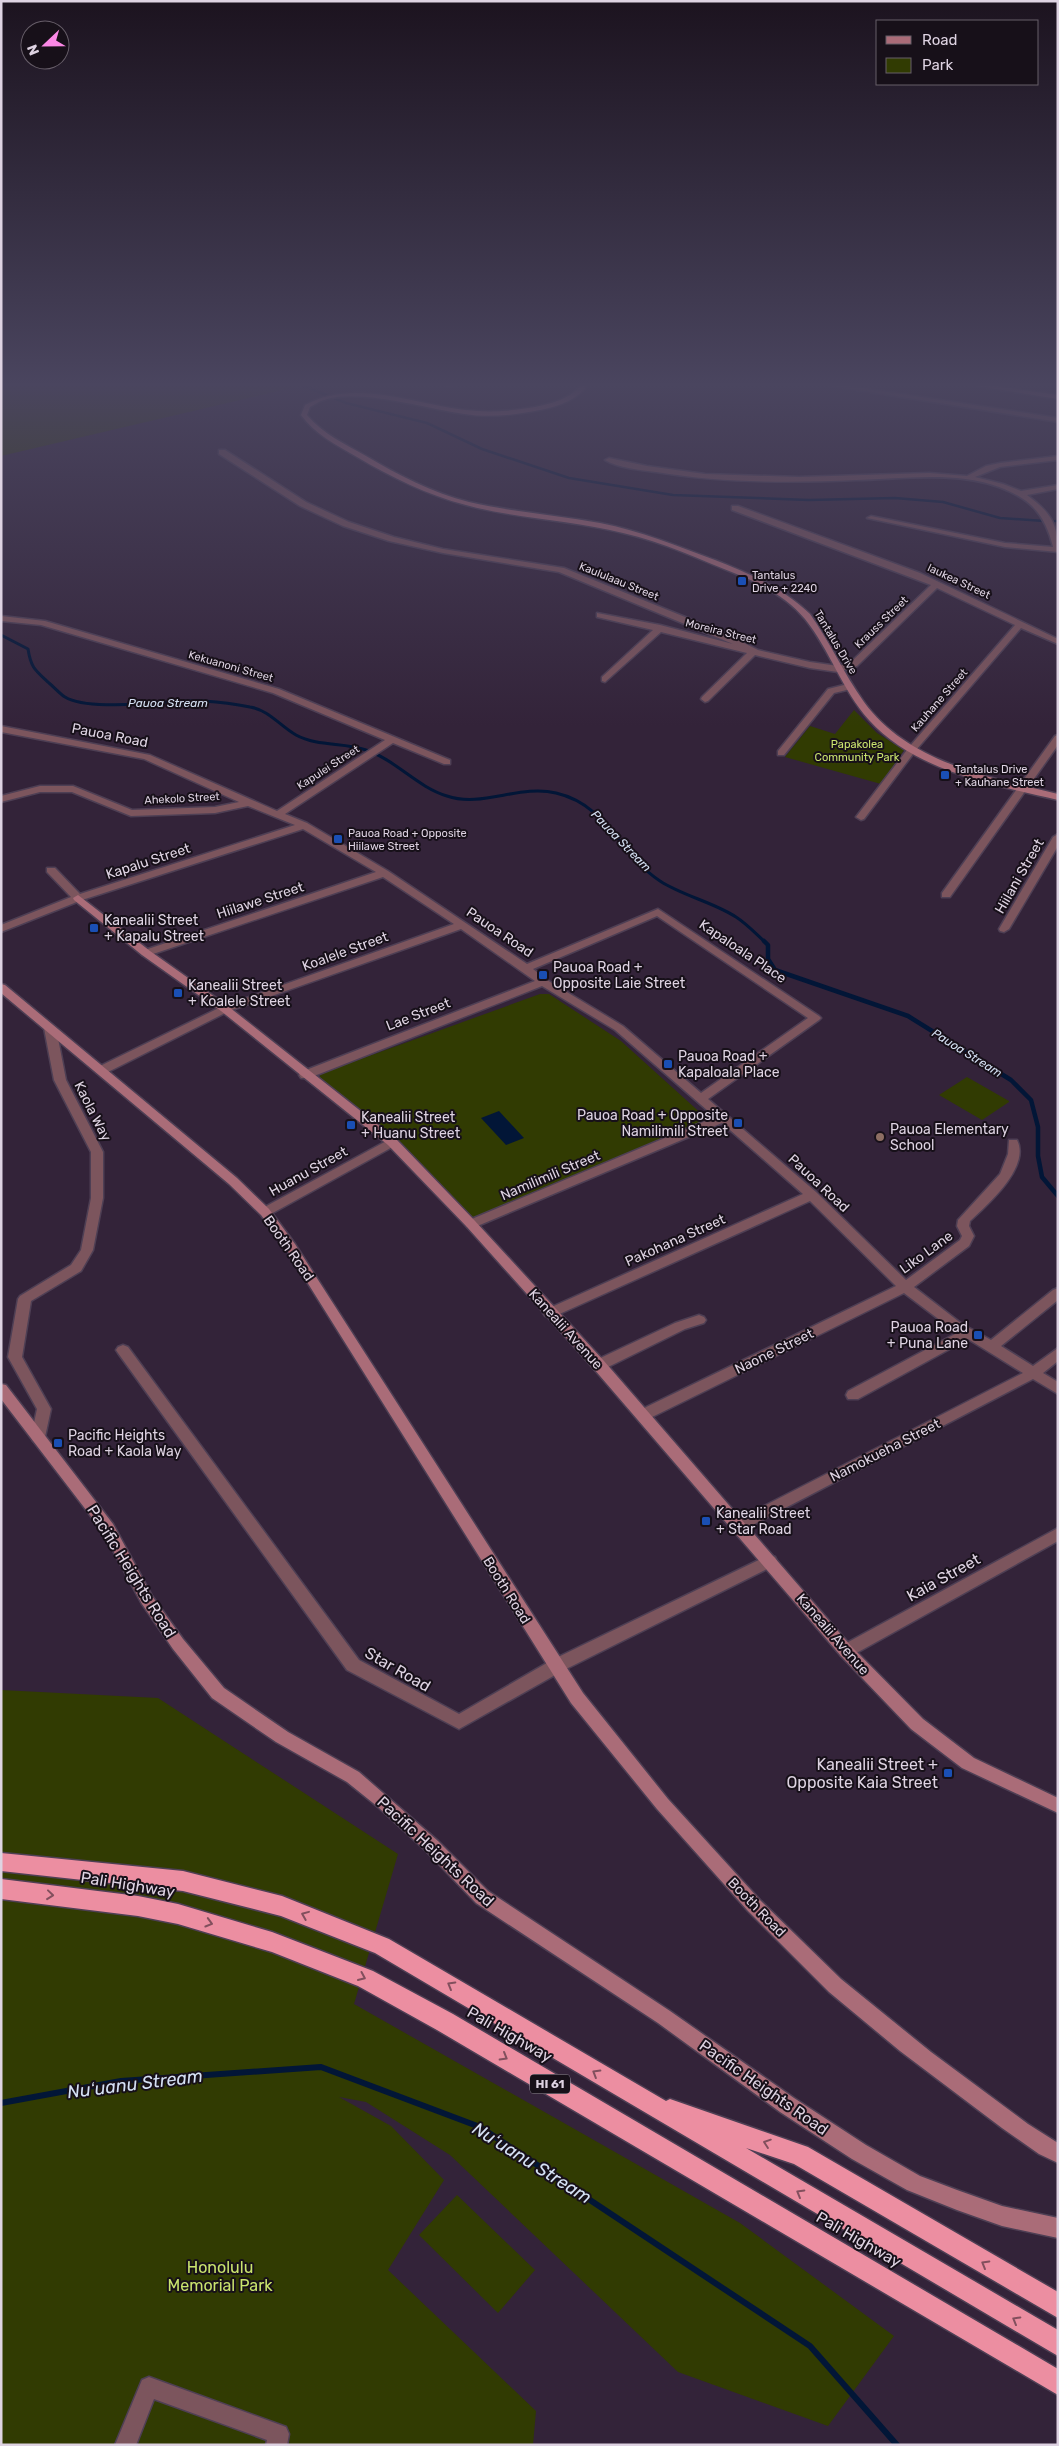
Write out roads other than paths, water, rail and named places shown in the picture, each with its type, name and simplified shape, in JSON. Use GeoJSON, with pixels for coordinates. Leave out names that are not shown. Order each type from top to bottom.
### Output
{"type":"FeatureCollection","features":[{"type":"Feature","properties":{"kind":"highway","name":"Pali Highway"},"geometry":{"type":"LineString","coordinates":[[1,1862],[183,1880],[282,1906],[382,1946],[1058,2344]]}},
{"type":"Feature","properties":{"kind":"highway","name":"Pali Highway"},"geometry":{"type":"LineString","coordinates":[[1,1889],[138,1906],[178,1914],[272,1942],[365,1978],[444,2022],[1058,2382]]}},
{"type":"Feature","properties":{"kind":"highway"},"geometry":{"type":"LineString","coordinates":[[638,2098],[800,2155],[1058,2306]]}},
{"type":"Feature","properties":{"kind":"street","name":"Kaululaau Street"},"geometry":{"type":"LineString","coordinates":[[294,498],[346,524],[392,539],[443,551],[561,570],[719,634],[754,651]]}},
{"type":"Feature","properties":{"kind":"street","name":"Tantalus Drive"},"geometry":{"type":"LineString","coordinates":[[452,498],[477,505],[619,528],[660,541],[758,582],[783,596],[802,612],[816,630],[861,707],[887,732],[913,748],[964,772],[1058,797]]}},
{"type":"Feature","properties":{"kind":"street"},"geometry":{"type":"LineString","coordinates":[[871,518],[1005,545],[1058,550],[1047,516],[1040,508],[1025,498]]}},
{"type":"Feature","properties":{"kind":"street","name":"Iaukea Street"},"geometry":{"type":"LineString","coordinates":[[735,508],[936,584],[1058,642]]}},
{"type":"Feature","properties":{"kind":"street","name":"Krauss Street"},"geometry":{"type":"LineString","coordinates":[[838,668],[854,664],[936,584]]}},
{"type":"Feature","properties":{"kind":"street","name":"Moreira Street"},"geometry":{"type":"LineString","coordinates":[[600,614],[810,664],[838,668]]}},
{"type":"Feature","properties":{"kind":"street","name":"Kekuanoni Street"},"geometry":{"type":"LineString","coordinates":[[1,618],[42,623],[276,690],[447,762]]}},
{"type":"Feature","properties":{"kind":"street","name":"Kauhane Street"},"geometry":{"type":"LineString","coordinates":[[861,817],[913,748],[1020,624]]}},
{"type":"Feature","properties":{"kind":"street"},"geometry":{"type":"LineString","coordinates":[[605,679],[660,628]]}},
{"type":"Feature","properties":{"kind":"street"},"geometry":{"type":"LineString","coordinates":[[705,699],[754,651]]}},
{"type":"Feature","properties":{"kind":"street"},"geometry":{"type":"LineString","coordinates":[[781,753],[831,691],[848,687]]}},
{"type":"Feature","properties":{"kind":"street","name":"Pauoa Road"},"geometry":{"type":"LineString","coordinates":[[1,729],[147,757],[249,803],[304,825],[384,873],[526,968],[543,982],[619,1028],[812,1195],[904,1287],[957,1328],[992,1346],[1032,1374],[1058,1388]]}},
{"type":"Feature","properties":{"kind":"street"},"geometry":{"type":"LineString","coordinates":[[946,894],[1058,738]]}},
{"type":"Feature","properties":{"kind":"street","name":"Kapulei Street"},"geometry":{"type":"LineString","coordinates":[[278,814],[391,740]]}},
{"type":"Feature","properties":{"kind":"street","name":"Ahekolo Street"},"geometry":{"type":"LineString","coordinates":[[1,799],[40,789],[73,789],[131,814],[215,810],[249,803]]}},
{"type":"Feature","properties":{"kind":"street","name":"Kapalu Street"},"geometry":{"type":"LineString","coordinates":[[1,929],[78,898],[304,825]]}},
{"type":"Feature","properties":{"kind":"street","name":"Hiilani Street"},"geometry":{"type":"LineString","coordinates":[[1004,929],[1058,836]]}},
{"type":"Feature","properties":{"kind":"street","name":"Kanealii Avenue"},"geometry":{"type":"LineString","coordinates":[[51,870],[78,898],[146,953],[225,1009],[305,1075],[392,1142],[471,1224],[599,1365],[846,1651],[916,1724],[968,1764],[1058,1806]]}},
{"type":"Feature","properties":{"kind":"street","name":"Hiilawe Street"},"geometry":{"type":"LineString","coordinates":[[146,953],[384,873]]}},
{"type":"Feature","properties":{"kind":"street","name":"Kapaloala Place"},"geometry":{"type":"LineString","coordinates":[[526,968],[658,912],[815,1018],[702,1098]]}},
{"type":"Feature","properties":{"kind":"street","name":"Koalele Street"},"geometry":{"type":"LineString","coordinates":[[102,1070],[225,1009],[462,925]]}},
{"type":"Feature","properties":{"kind":"street","name":"Lae Street"},"geometry":{"type":"LineString","coordinates":[[305,1075],[543,982]]}},
{"type":"Feature","properties":{"kind":"street","name":"Booth Road"},"geometry":{"type":"LineString","coordinates":[[1,987],[233,1181],[265,1212],[291,1247],[556,1667],[623,1757],[693,1840],[818,1970],[905,2044],[1056,2154]]}},
{"type":"Feature","properties":{"kind":"street","name":"Kaola Way"},"geometry":{"type":"LineString","coordinates":[[38,1437],[44,1409],[15,1357],[24,1299],[76,1268],[87,1250],[97,1198],[97,1152],[60,1080],[50,1028]]}},
{"type":"Feature","properties":{"kind":"street","name":"Namilimili Street"},"geometry":{"type":"LineString","coordinates":[[471,1224],[724,1118]]}},
{"type":"Feature","properties":{"kind":"street","name":"Huanu Street"},"geometry":{"type":"LineString","coordinates":[[265,1212],[392,1142]]}},
{"type":"Feature","properties":{"kind":"street","name":"Liko Lane"},"geometry":{"type":"LineString","coordinates":[[904,1287],[965,1243],[968,1236],[963,1226],[964,1220],[1009,1172],[1015,1152],[1013,1143]]}},
{"type":"Feature","properties":{"kind":"street","name":"Pakohana Street"},"geometry":{"type":"LineString","coordinates":[[550,1312],[812,1195]]}},
{"type":"Feature","properties":{"kind":"street","name":"Naone Street"},"geometry":{"type":"LineString","coordinates":[[643,1415],[904,1287]]}},
{"type":"Feature","properties":{"kind":"street"},"geometry":{"type":"LineString","coordinates":[[992,1346],[1058,1293]]}},
{"type":"Feature","properties":{"kind":"street"},"geometry":{"type":"LineString","coordinates":[[599,1365],[680,1326],[699,1320]]}},
{"type":"Feature","properties":{"kind":"street"},"geometry":{"type":"LineString","coordinates":[[853,1395],[968,1333]]}},
{"type":"Feature","properties":{"kind":"street","name":"Star Road"},"geometry":{"type":"LineString","coordinates":[[123,1350],[353,1665],[459,1722],[556,1667],[770,1561]]}},
{"type":"Feature","properties":{"kind":"street","name":"Namokueha Street"},"geometry":{"type":"LineString","coordinates":[[738,1526],[1032,1374],[1058,1353]]}},
{"type":"Feature","properties":{"kind":"street","name":"Pacific Heights Road"},"geometry":{"type":"LineString","coordinates":[[1,1389],[108,1528],[147,1600],[178,1644],[218,1693],[282,1737],[310,1751],[359,1782],[432,1846],[482,1897],[664,2017],[787,2105],[859,2152],[914,2183],[957,2200],[1002,2216],[1055,2225]]}},
{"type":"Feature","properties":{"kind":"street","name":"Kaia Street"},"geometry":{"type":"LineString","coordinates":[[846,1651],[1058,1534]]}},
{"type":"Feature","properties":{"kind":"street"},"geometry":{"type":"LineString","coordinates":[[125,2445],[149,2387],[279,2434],[276,2445]]}},
{"type":"Feature","properties":{"kind":"water"},"geometry":{"type":"Polygon","coordinates":[[[499,1111],[524,1138],[506,1145],[481,1118],[499,1111]]]}},
{"type":"Feature","properties":{"kind":"waterway"},"geometry":{"type":"LineString","coordinates":[[759,498],[809,500],[889,498]]}},
{"type":"Feature","properties":{"kind":"waterway"},"geometry":{"type":"LineString","coordinates":[[897,498],[943,502],[1000,518],[1044,521]]}},
{"type":"Feature","properties":{"kind":"waterway","name":"Pauoa Stream"},"geometry":{"type":"LineString","coordinates":[[1,635],[28,649],[32,665],[37,672],[65,697],[77,702],[112,705],[204,701],[250,707],[263,711],[304,739],[349,746],[377,754],[426,786],[447,796],[460,799],[474,799],[529,791],[542,791],[574,799],[601,819],[634,858],[660,881],[736,917],[765,942]]}},
{"type":"Feature","properties":{"kind":"waterway","name":"Pauoa Stream"},"geometry":{"type":"LineString","coordinates":[[765,942],[768,945],[768,959],[775,970],[908,1016],[1011,1080],[1031,1100],[1038,1127],[1038,1156],[1042,1177],[1058,1196]]}},
{"type":"Feature","properties":{"kind":"waterway","name":"Nuʻuanu Stream"},"geometry":{"type":"LineString","coordinates":[[1,2103],[121,2081],[321,2067],[480,2127],[810,2346],[897,2445]]}},
{"type":"Feature","properties":{"kind":"place","name":"Tantalus Drive + 2240"},"geometry":{"type":"Point","coordinates":[742,581]}},
{"type":"Feature","properties":{"kind":"place","name":"Tantalus Drive + Kauhane Street"},"geometry":{"type":"Point","coordinates":[945,775]}},
{"type":"Feature","properties":{"kind":"place","name":"Pauoa Road + Opposite Hiilawe Street"},"geometry":{"type":"Point","coordinates":[338,839]}},
{"type":"Feature","properties":{"kind":"place","name":"Kanealii Street + Kapalu Street"},"geometry":{"type":"Point","coordinates":[94,928]}},
{"type":"Feature","properties":{"kind":"place","name":"Pauoa Road + Opposite Laie Street"},"geometry":{"type":"Point","coordinates":[543,975]}},
{"type":"Feature","properties":{"kind":"place","name":"Kanealii Street + Koalele Street"},"geometry":{"type":"Point","coordinates":[178,993]}},
{"type":"Feature","properties":{"kind":"place","name":"Pauoa Road + Kapaloala Place"},"geometry":{"type":"Point","coordinates":[668,1064]}},
{"type":"Feature","properties":{"kind":"place","name":"Pauoa Road + Opposite Namilimili Street"},"geometry":{"type":"Point","coordinates":[738,1123]}},
{"type":"Feature","properties":{"kind":"place","name":"Kanealii Street + Huanu Street"},"geometry":{"type":"Point","coordinates":[351,1125]}},
{"type":"Feature","properties":{"kind":"place","name":"Pauoa Elementary School"},"geometry":{"type":"Point","coordinates":[880,1137]}},
{"type":"Feature","properties":{"kind":"place","name":"Pauoa Road + Puna Lane"},"geometry":{"type":"Point","coordinates":[978,1335]}},
{"type":"Feature","properties":{"kind":"place","name":"Pacific Heights Road + Kaola Way"},"geometry":{"type":"Point","coordinates":[58,1443]}},
{"type":"Feature","properties":{"kind":"place","name":"Kanealii Street + Star Road"},"geometry":{"type":"Point","coordinates":[706,1521]}},
{"type":"Feature","properties":{"kind":"place","name":"Kanealii Street + Opposite Kaia Street"},"geometry":{"type":"Point","coordinates":[948,1773]}},
{"type":"Feature","properties":{"kind":"park label","name":"Papakolea Community Park"},"geometry":{"type":"Point","coordinates":[857,750]}},
{"type":"Feature","properties":{"kind":"park label","name":"Honolulu Memorial Park"},"geometry":{"type":"Point","coordinates":[220,2276]}}]}
